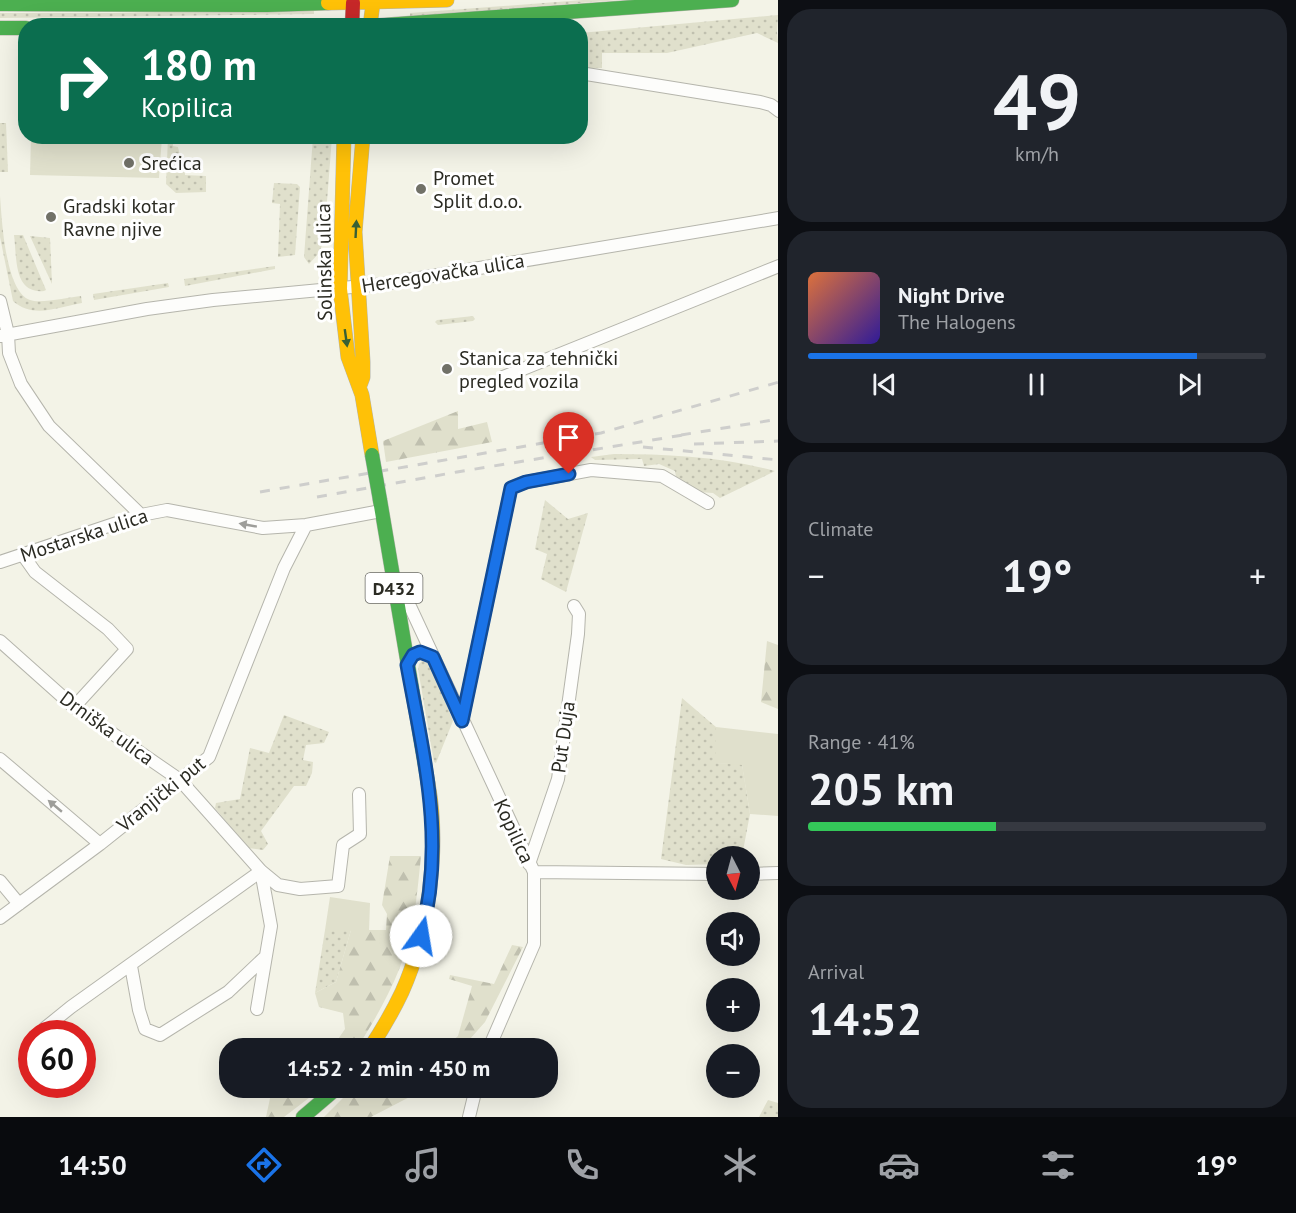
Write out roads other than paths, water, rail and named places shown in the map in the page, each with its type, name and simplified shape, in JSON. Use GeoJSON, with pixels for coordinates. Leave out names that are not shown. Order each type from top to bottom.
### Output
{"type":"FeatureCollection","features":[{"type":"Feature","properties":{"kind":"main road"},"geometry":{"type":"LineString","coordinates":[[0,4],[447,0]]}},
{"type":"Feature","properties":{"kind":"main road"},"geometry":{"type":"LineString","coordinates":[[488,18],[732,0]]}},
{"type":"Feature","properties":{"kind":"main road"},"geometry":{"type":"LineString","coordinates":[[371,18],[374,1]]}},
{"type":"Feature","properties":{"kind":"main road"},"geometry":{"type":"LineString","coordinates":[[353,18],[354,2]]}},
{"type":"Feature","properties":{"kind":"main road"},"geometry":{"type":"LineString","coordinates":[[0,28],[18,28]]}},
{"type":"Feature","properties":{"kind":"main road","name":"Solinska ulica"},"geometry":{"type":"LineString","coordinates":[[344,144],[340,289],[348,357],[360,385],[381,505]]}},
{"type":"Feature","properties":{"kind":"main road","name":"Solinska ulica"},"geometry":{"type":"LineString","coordinates":[[360,385],[363,377],[363,362],[355,232],[362,144]]}},
{"type":"Feature","properties":{"kind":"main road","name":"D432"},"geometry":{"type":"LineString","coordinates":[[376,1038],[391,1015],[406,982],[425,920],[432,880],[434,842],[431,798],[381,505]]}},
{"type":"Feature","properties":{"kind":"main road"},"geometry":{"type":"LineString","coordinates":[[303,1117],[325,1098]]}},
{"type":"Feature","properties":{"kind":"street"},"geometry":{"type":"LineString","coordinates":[[588,74],[760,102],[771,105],[778,111]]}},
{"type":"Feature","properties":{"kind":"street","name":"Hercegovačka ulica"},"geometry":{"type":"LineString","coordinates":[[4,335],[113,315],[202,302],[357,288],[437,276],[778,218]]}},
{"type":"Feature","properties":{"kind":"street"},"geometry":{"type":"LineString","coordinates":[[503,376],[778,266]]}},
{"type":"Feature","properties":{"kind":"street"},"geometry":{"type":"LineString","coordinates":[[0,301],[4,335],[21,384],[49,426],[141,515]]}},
{"type":"Feature","properties":{"kind":"street"},"geometry":{"type":"LineString","coordinates":[[462,721],[511,488],[526,482],[597,471],[662,476],[708,503]]}},
{"type":"Feature","properties":{"kind":"street","name":"Mostarska ulica"},"geometry":{"type":"LineString","coordinates":[[0,562],[141,515],[168,510],[263,528],[306,525],[381,505]]}},
{"type":"Feature","properties":{"kind":"street","name":"Vranjički put"},"geometry":{"type":"LineString","coordinates":[[0,918],[100,844],[209,757],[284,568],[306,525]]}},
{"type":"Feature","properties":{"kind":"street"},"geometry":{"type":"LineString","coordinates":[[23,555],[35,572],[108,629],[127,649],[74,707]]}},
{"type":"Feature","properties":{"kind":"street","name":"Kopilica"},"geometry":{"type":"LineString","coordinates":[[390,563],[532,868],[706,874]]}},
{"type":"Feature","properties":{"kind":"street","name":"Put Duja"},"geometry":{"type":"LineString","coordinates":[[532,868],[558,779],[578,634],[579,614],[574,606]]}},
{"type":"Feature","properties":{"kind":"street","name":"Drniška ulica"},"geometry":{"type":"LineString","coordinates":[[0,641],[74,707],[180,780],[261,871]]}},
{"type":"Feature","properties":{"kind":"street"},"geometry":{"type":"LineString","coordinates":[[407,665],[413,655],[420,652],[433,657]]}},
{"type":"Feature","properties":{"kind":"street"},"geometry":{"type":"LineString","coordinates":[[0,759],[100,844]]}},
{"type":"Feature","properties":{"kind":"street"},"geometry":{"type":"LineString","coordinates":[[261,871],[278,885],[300,889],[338,886],[343,845],[360,834],[359,794]]}},
{"type":"Feature","properties":{"kind":"street"},"geometry":{"type":"LineString","coordinates":[[493,1038],[534,944],[532,868]]}},
{"type":"Feature","properties":{"kind":"street"},"geometry":{"type":"LineString","coordinates":[[257,1009],[271,926],[261,871]]}},
{"type":"Feature","properties":{"kind":"street"},"geometry":{"type":"LineString","coordinates":[[55,1020],[261,871]]}},
{"type":"Feature","properties":{"kind":"street"},"geometry":{"type":"LineString","coordinates":[[760,874],[778,873]]}},
{"type":"Feature","properties":{"kind":"street"},"geometry":{"type":"LineString","coordinates":[[0,881],[19,904]]}},
{"type":"Feature","properties":{"kind":"street"},"geometry":{"type":"LineString","coordinates":[[130,966],[145,1029],[160,1035],[228,992],[265,957]]}},
{"type":"Feature","properties":{"kind":"street"},"geometry":{"type":"LineString","coordinates":[[469,1117],[474,1098]]}},
{"type":"Feature","properties":{"kind":"railway"},"geometry":{"type":"LineString","coordinates":[[260,492],[601,433],[778,382]]}},
{"type":"Feature","properties":{"kind":"railway"},"geometry":{"type":"LineString","coordinates":[[681,435],[778,419]]}},
{"type":"Feature","properties":{"kind":"railway"},"geometry":{"type":"LineString","coordinates":[[317,497],[689,434]]}},
{"type":"Feature","properties":{"kind":"railway"},"geometry":{"type":"LineString","coordinates":[[694,444],[778,441]]}},
{"type":"Feature","properties":{"kind":"railway"},"geometry":{"type":"LineString","coordinates":[[643,447],[778,460]]}},
{"type":"Feature","properties":{"kind":"place","name":"Srećica"},"geometry":{"type":"Point","coordinates":[129,163]}},
{"type":"Feature","properties":{"kind":"place","name":"Promet Split d.o.o."},"geometry":{"type":"Point","coordinates":[421,189]}},
{"type":"Feature","properties":{"kind":"place","name":"Gradski kotar Ravne njive"},"geometry":{"type":"Point","coordinates":[51,217]}},
{"type":"Feature","properties":{"kind":"place","name":"Stanica za tehnički pregled vozila"},"geometry":{"type":"Point","coordinates":[447,369]}}]}
